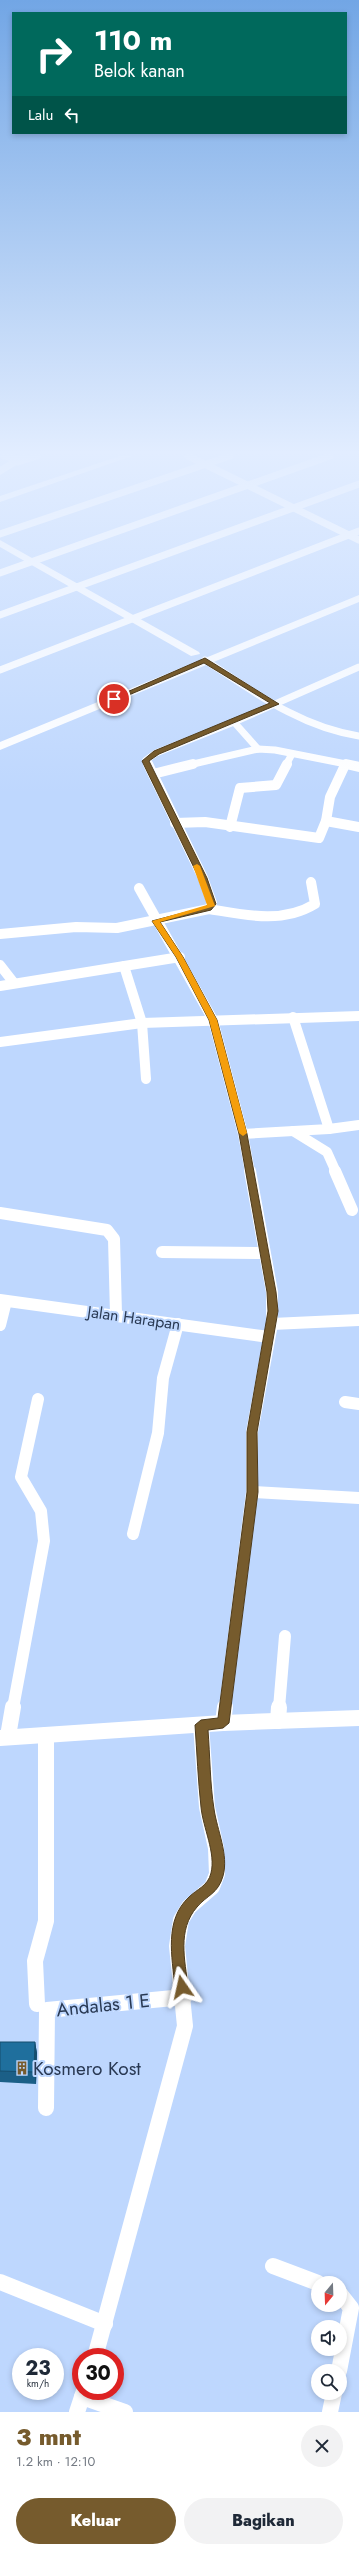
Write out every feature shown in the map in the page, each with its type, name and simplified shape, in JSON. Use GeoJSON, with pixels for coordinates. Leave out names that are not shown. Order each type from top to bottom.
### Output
{"type":"FeatureCollection","features":[{"type":"Feature","properties":{"kind":"main road"},"geometry":{"type":"LineString","coordinates":[[308,614],[323,603],[359,589]]}},
{"type":"Feature","properties":{"kind":"main road"},"geometry":{"type":"LineString","coordinates":[[0,734],[308,614],[335,608],[359,598]]}},
{"type":"Feature","properties":{"kind":"main road"},"geometry":{"type":"LineString","coordinates":[[323,603],[326,606],[335,608]]}},
{"type":"Feature","properties":{"kind":"main road"},"geometry":{"type":"LineString","coordinates":[[0,746],[200,657]]}},
{"type":"Feature","properties":{"kind":"street"},"geometry":{"type":"LineString","coordinates":[[0,573],[12,569]]}},
{"type":"Feature","properties":{"kind":"street"},"geometry":{"type":"LineString","coordinates":[[45,569],[200,657],[275,704],[322,729],[359,736]]}},
{"type":"Feature","properties":{"kind":"street"},"geometry":{"type":"LineString","coordinates":[[0,615],[128,569]]}},
{"type":"Feature","properties":{"kind":"street"},"geometry":{"type":"LineString","coordinates":[[0,670],[263,569]]}},
{"type":"Feature","properties":{"kind":"street"},"geometry":{"type":"LineString","coordinates":[[209,909],[212,904],[203,878],[175,824],[146,761],[150,756],[234,722],[359,667]]}},
{"type":"Feature","properties":{"kind":"street"},"geometry":{"type":"LineString","coordinates":[[234,722],[258,749]]}},
{"type":"Feature","properties":{"kind":"street"},"geometry":{"type":"LineString","coordinates":[[153,774],[258,749],[359,767]]}},
{"type":"Feature","properties":{"kind":"street"},"geometry":{"type":"LineString","coordinates":[[230,827],[240,788],[246,786],[268,787],[276,785],[292,754]]}},
{"type":"Feature","properties":{"kind":"street"},"geometry":{"type":"LineString","coordinates":[[175,824],[196,821],[230,827],[317,838],[320,837],[326,821],[330,797],[345,765]]}},
{"type":"Feature","properties":{"kind":"street"},"geometry":{"type":"LineString","coordinates":[[326,821],[359,827]]}},
{"type":"Feature","properties":{"kind":"street"},"geometry":{"type":"LineString","coordinates":[[0,934],[76,927],[112,928],[155,921],[209,909],[261,917],[296,913],[315,904],[312,882]]}},
{"type":"Feature","properties":{"kind":"street"},"geometry":{"type":"LineString","coordinates":[[139,888],[155,921],[180,957],[213,1020],[243,1134],[272,1292],[272,1324],[252,1432],[252,1492],[223,1723]]}},
{"type":"Feature","properties":{"kind":"street"},"geometry":{"type":"LineString","coordinates":[[0,986],[180,957]]}},
{"type":"Feature","properties":{"kind":"street"},"geometry":{"type":"LineString","coordinates":[[0,965],[14,984]]}},
{"type":"Feature","properties":{"kind":"street"},"geometry":{"type":"LineString","coordinates":[[124,966],[142,1023],[146,1079]]}},
{"type":"Feature","properties":{"kind":"street"},"geometry":{"type":"LineString","coordinates":[[0,1042],[142,1023],[359,1016]]}},
{"type":"Feature","properties":{"kind":"street"},"geometry":{"type":"LineString","coordinates":[[292,1017],[329,1129]]}},
{"type":"Feature","properties":{"kind":"street"},"geometry":{"type":"LineString","coordinates":[[243,1134],[329,1129],[359,1125]]}},
{"type":"Feature","properties":{"kind":"street"},"geometry":{"type":"LineString","coordinates":[[292,1130],[327,1152],[352,1210]]}},
{"type":"Feature","properties":{"kind":"street"},"geometry":{"type":"LineString","coordinates":[[0,1213],[107,1230],[114,1239],[116,1314]]}},
{"type":"Feature","properties":{"kind":"street"},"geometry":{"type":"LineString","coordinates":[[162,1252],[264,1253]]}},
{"type":"Feature","properties":{"kind":"street"},"geometry":{"type":"LineString","coordinates":[[0,1325],[3,1301]]}},
{"type":"Feature","properties":{"kind":"street","name":"Jalan Harapan"},"geometry":{"type":"LineString","coordinates":[[3,1301],[116,1314],[269,1337]]}},
{"type":"Feature","properties":{"kind":"street"},"geometry":{"type":"LineString","coordinates":[[272,1324],[359,1320]]}},
{"type":"Feature","properties":{"kind":"street"},"geometry":{"type":"LineString","coordinates":[[133,1534],[141,1509],[158,1433],[163,1378],[178,1324]]}},
{"type":"Feature","properties":{"kind":"street"},"geometry":{"type":"LineString","coordinates":[[38,1400],[21,1477],[24,1487],[39,1506],[43,1521],[44,1541],[4,1737],[223,1723],[359,1718]]}},
{"type":"Feature","properties":{"kind":"street"},"geometry":{"type":"LineString","coordinates":[[345,1402],[359,1404]]}},
{"type":"Feature","properties":{"kind":"street"},"geometry":{"type":"LineString","coordinates":[[252,1492],[359,1498]]}},
{"type":"Feature","properties":{"kind":"street"},"geometry":{"type":"LineString","coordinates":[[278,1721],[285,1636]]}},
{"type":"Feature","properties":{"kind":"street"},"geometry":{"type":"LineString","coordinates":[[98,2348],[185,2026],[184,1997],[178,1965],[177,1944],[181,1920],[192,1902],[210,1890],[217,1875],[218,1860],[207,1809],[201,1725]]}},
{"type":"Feature","properties":{"kind":"street"},"geometry":{"type":"LineString","coordinates":[[37,2004],[35,1961],[46,1921],[46,1735]]}},
{"type":"Feature","properties":{"kind":"street","name":"Andalas 1 E"},"geometry":{"type":"LineString","coordinates":[[46,2108],[47,2010],[184,1997]]}},
{"type":"Feature","properties":{"kind":"street"},"geometry":{"type":"LineString","coordinates":[[274,2266],[311,2280]]}},
{"type":"Feature","properties":{"kind":"street"},"geometry":{"type":"LineString","coordinates":[[0,2282],[105,2324]]}},
{"type":"Feature","properties":{"kind":"street"},"geometry":{"type":"LineString","coordinates":[[340,2364],[351,2308],[347,2303]]}},
{"type":"Feature","properties":{"kind":"street"},"geometry":{"type":"LineString","coordinates":[[81,2400],[125,2412]]}},
{"type":"Feature","properties":{"kind":"street"},"geometry":{"type":"LineString","coordinates":[[330,2412],[333,2400]]}},
{"type":"Feature","properties":{"kind":"building"},"geometry":{"type":"Polygon","coordinates":[[[0,2042],[35,2042],[34,2072],[0,2071],[0,2042]]]}},
{"type":"Feature","properties":{"kind":"slow traffic"},"geometry":{"type":"LineString","coordinates":[[197,866],[212,904],[209,909],[155,921],[180,957],[213,1020],[243,1133]]}},
{"type":"Feature","properties":{"kind":"place","name":"Kosmero Kost"},"geometry":{"type":"Point","coordinates":[22,2068]}},
{"type":"Feature","properties":{"kind":"route"},"geometry":{"type":"LineString","coordinates":[[114,699],[205,660],[275,704],[234,722],[156,752],[146,760],[179,832],[203,878],[212,904],[209,909],[155,921],[180,957],[213,1020],[243,1134],[272,1292],[273,1311],[272,1324],[252,1432],[252,1492],[223,1723],[201,1725],[207,1809],[218,1860],[217,1875],[215,1883],[210,1890],[192,1902],[181,1920],[177,1944],[178,1965],[182,1987]]}}]}
